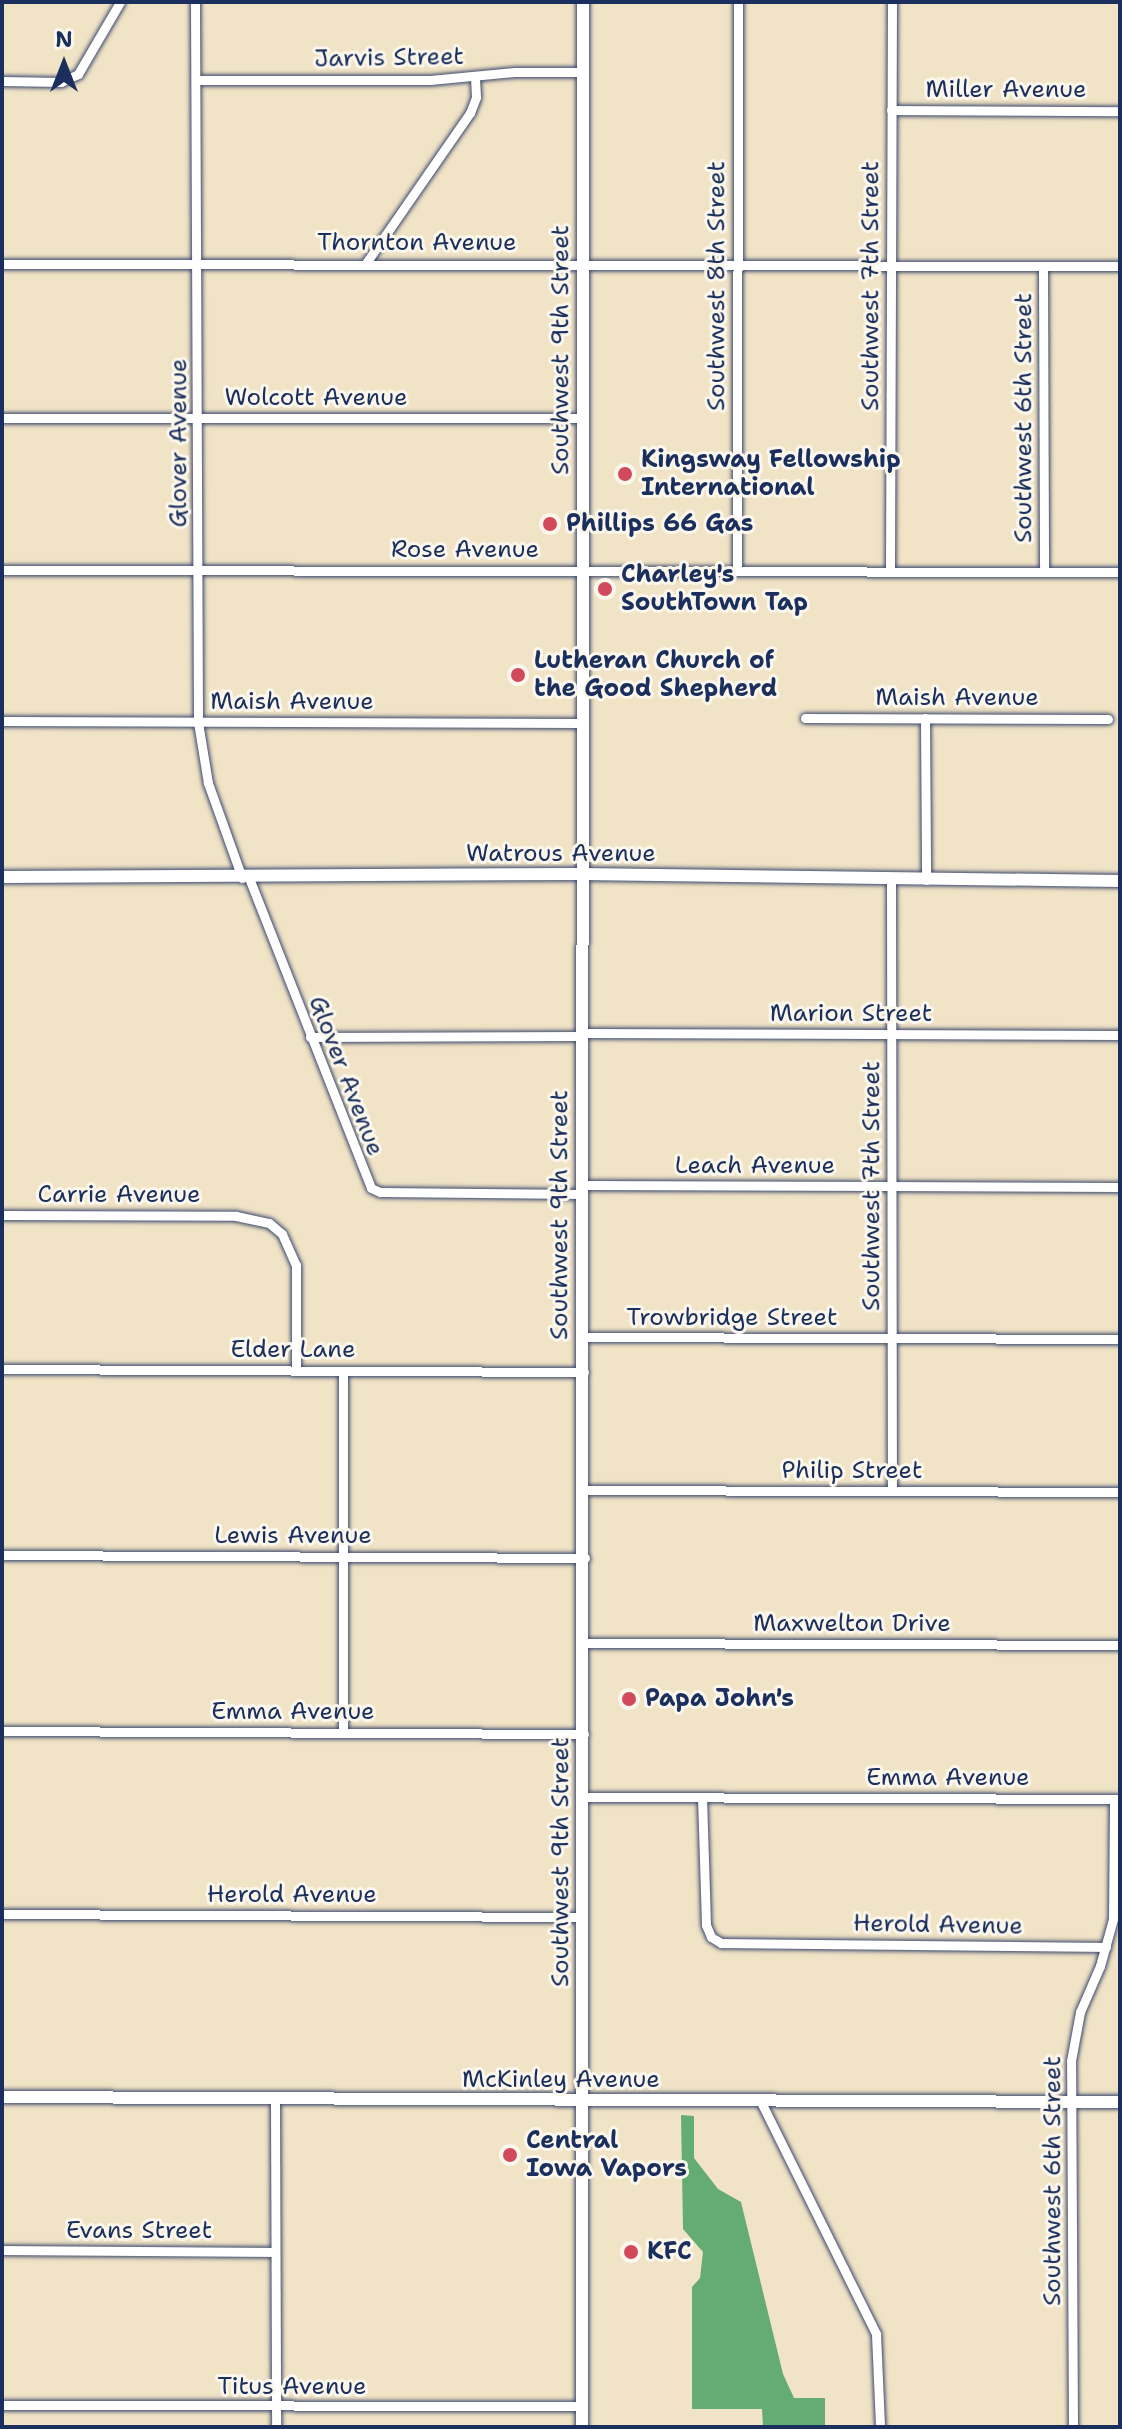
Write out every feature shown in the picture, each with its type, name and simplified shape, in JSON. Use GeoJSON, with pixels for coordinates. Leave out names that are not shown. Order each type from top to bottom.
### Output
{"type":"FeatureCollection","features":[{"type":"Feature","properties":{"kind":"main road","name":"Southwest 9th Street"},"geometry":{"type":"LineString","coordinates":[[582,2427],[585,1558],[581,1034],[583,2]]}},
{"type":"Feature","properties":{"kind":"main road","name":"Watrous Avenue"},"geometry":{"type":"LineString","coordinates":[[2,877],[581,874],[1120,881]]}},
{"type":"Feature","properties":{"kind":"main road","name":"McKinley Avenue"},"geometry":{"type":"LineString","coordinates":[[2,2097],[1120,2102]]}},
{"type":"Feature","properties":{"kind":"street"},"geometry":{"type":"LineString","coordinates":[[2,81],[61,82],[78,74],[120,2]]}},
{"type":"Feature","properties":{"kind":"street","name":"Glover Avenue"},"geometry":{"type":"LineString","coordinates":[[195,2],[198,722],[208,783],[365,1181],[380,1192]]}},
{"type":"Feature","properties":{"kind":"street","name":"Southwest 8th Street"},"geometry":{"type":"LineString","coordinates":[[737,570],[738,2]]}},
{"type":"Feature","properties":{"kind":"street","name":"Southwest 7th Street"},"geometry":{"type":"LineString","coordinates":[[890,571],[892,2]]}},
{"type":"Feature","properties":{"kind":"street","name":"Jarvis Street"},"geometry":{"type":"LineString","coordinates":[[197,80],[430,80],[583,72]]}},
{"type":"Feature","properties":{"kind":"street"},"geometry":{"type":"LineString","coordinates":[[366,263],[470,113],[476,97],[475,76]]}},
{"type":"Feature","properties":{"kind":"street","name":"Miller Avenue"},"geometry":{"type":"LineString","coordinates":[[891,110],[1120,111]]}},
{"type":"Feature","properties":{"kind":"street","name":"Thornton Avenue"},"geometry":{"type":"LineString","coordinates":[[2,264],[1120,266]]}},
{"type":"Feature","properties":{"kind":"street","name":"Southwest 6th Street"},"geometry":{"type":"LineString","coordinates":[[1043,266],[1044,571]]}},
{"type":"Feature","properties":{"kind":"street","name":"Wolcott Avenue"},"geometry":{"type":"LineString","coordinates":[[2,418],[583,418]]}},
{"type":"Feature","properties":{"kind":"street","name":"Rose Avenue"},"geometry":{"type":"LineString","coordinates":[[2,570],[1120,572]]}},
{"type":"Feature","properties":{"kind":"street","name":"Maish Avenue"},"geometry":{"type":"LineString","coordinates":[[805,718],[1108,719]]}},
{"type":"Feature","properties":{"kind":"street"},"geometry":{"type":"LineString","coordinates":[[925,718],[926,880]]}},
{"type":"Feature","properties":{"kind":"street","name":"Maish Avenue"},"geometry":{"type":"LineString","coordinates":[[2,721],[582,723]]}},
{"type":"Feature","properties":{"kind":"street","name":"Southwest 7th Street"},"geometry":{"type":"LineString","coordinates":[[891,880],[892,1491]]}},
{"type":"Feature","properties":{"kind":"street","name":"Marion Street"},"geometry":{"type":"LineString","coordinates":[[310,1037],[1120,1035]]}},
{"type":"Feature","properties":{"kind":"street","name":"Leach Avenue"},"geometry":{"type":"LineString","coordinates":[[380,1192],[892,1186],[1120,1187]]}},
{"type":"Feature","properties":{"kind":"street","name":"Carrie Avenue"},"geometry":{"type":"LineString","coordinates":[[2,1215],[236,1216],[269,1223],[291,1248],[299,1288],[296,1370]]}},
{"type":"Feature","properties":{"kind":"street","name":"Trowbridge Street"},"geometry":{"type":"LineString","coordinates":[[583,1337],[1120,1339]]}},
{"type":"Feature","properties":{"kind":"street","name":"Elder Lane"},"geometry":{"type":"LineString","coordinates":[[2,1369],[584,1372]]}},
{"type":"Feature","properties":{"kind":"street"},"geometry":{"type":"LineString","coordinates":[[343,1371],[343,1732]]}},
{"type":"Feature","properties":{"kind":"street","name":"Philip Street"},"geometry":{"type":"LineString","coordinates":[[585,1490],[1120,1492]]}},
{"type":"Feature","properties":{"kind":"street","name":"Lewis Avenue"},"geometry":{"type":"LineString","coordinates":[[2,1555],[585,1558]]}},
{"type":"Feature","properties":{"kind":"street","name":"Maxwelton Drive"},"geometry":{"type":"LineString","coordinates":[[584,1643],[1120,1645]]}},
{"type":"Feature","properties":{"kind":"street","name":"Emma Avenue"},"geometry":{"type":"LineString","coordinates":[[2,1731],[584,1734]]}},
{"type":"Feature","properties":{"kind":"street","name":"Emma Avenue"},"geometry":{"type":"LineString","coordinates":[[583,1797],[1117,1799]]}},
{"type":"Feature","properties":{"kind":"street","name":"Herold Avenue"},"geometry":{"type":"LineString","coordinates":[[702,1797],[706,1925],[711,1937],[721,1943],[1106,1947]]}},
{"type":"Feature","properties":{"kind":"street","name":"Southwest 6th Street"},"geometry":{"type":"LineString","coordinates":[[1073,2427],[1071,2102],[1075,2028],[1106,1947],[1115,1894],[1117,1799]]}},
{"type":"Feature","properties":{"kind":"street","name":"Herold Avenue"},"geometry":{"type":"LineString","coordinates":[[2,1914],[583,1917]]}},
{"type":"Feature","properties":{"kind":"street"},"geometry":{"type":"LineString","coordinates":[[275,2100],[276,2427]]}},
{"type":"Feature","properties":{"kind":"street"},"geometry":{"type":"LineString","coordinates":[[761,2102],[876,2334],[880,2427]]}},
{"type":"Feature","properties":{"kind":"street","name":"Evans Street"},"geometry":{"type":"LineString","coordinates":[[2,2250],[275,2252]]}},
{"type":"Feature","properties":{"kind":"street","name":"Titus Avenue"},"geometry":{"type":"LineString","coordinates":[[2,2405],[582,2406]]}},
{"type":"Feature","properties":{"kind":"green space"},"geometry":{"type":"Polygon","coordinates":[[[681,2115],[694,2116],[694,2158],[718,2189],[741,2202],[783,2374],[794,2398],[825,2398],[825,2427],[763,2427],[762,2409],[692,2409],[692,2287],[700,2278],[703,2252],[683,2229],[681,2115]]]}},
{"type":"Feature","properties":{"kind":"place","name":"Kingsway Fellowship International"},"geometry":{"type":"Point","coordinates":[625,474]}},
{"type":"Feature","properties":{"kind":"place","name":"Phillips 66 Gas"},"geometry":{"type":"Point","coordinates":[550,524]}},
{"type":"Feature","properties":{"kind":"place","name":"Charley's SouthTown Tap"},"geometry":{"type":"Point","coordinates":[605,589]}},
{"type":"Feature","properties":{"kind":"place","name":"Lutheran Church of the Good Shepherd"},"geometry":{"type":"Point","coordinates":[518,675]}},
{"type":"Feature","properties":{"kind":"place","name":"Papa John's"},"geometry":{"type":"Point","coordinates":[629,1699]}},
{"type":"Feature","properties":{"kind":"place","name":"Central Iowa Vapors"},"geometry":{"type":"Point","coordinates":[510,2155]}},
{"type":"Feature","properties":{"kind":"place","name":"KFC"},"geometry":{"type":"Point","coordinates":[631,2252]}}]}
